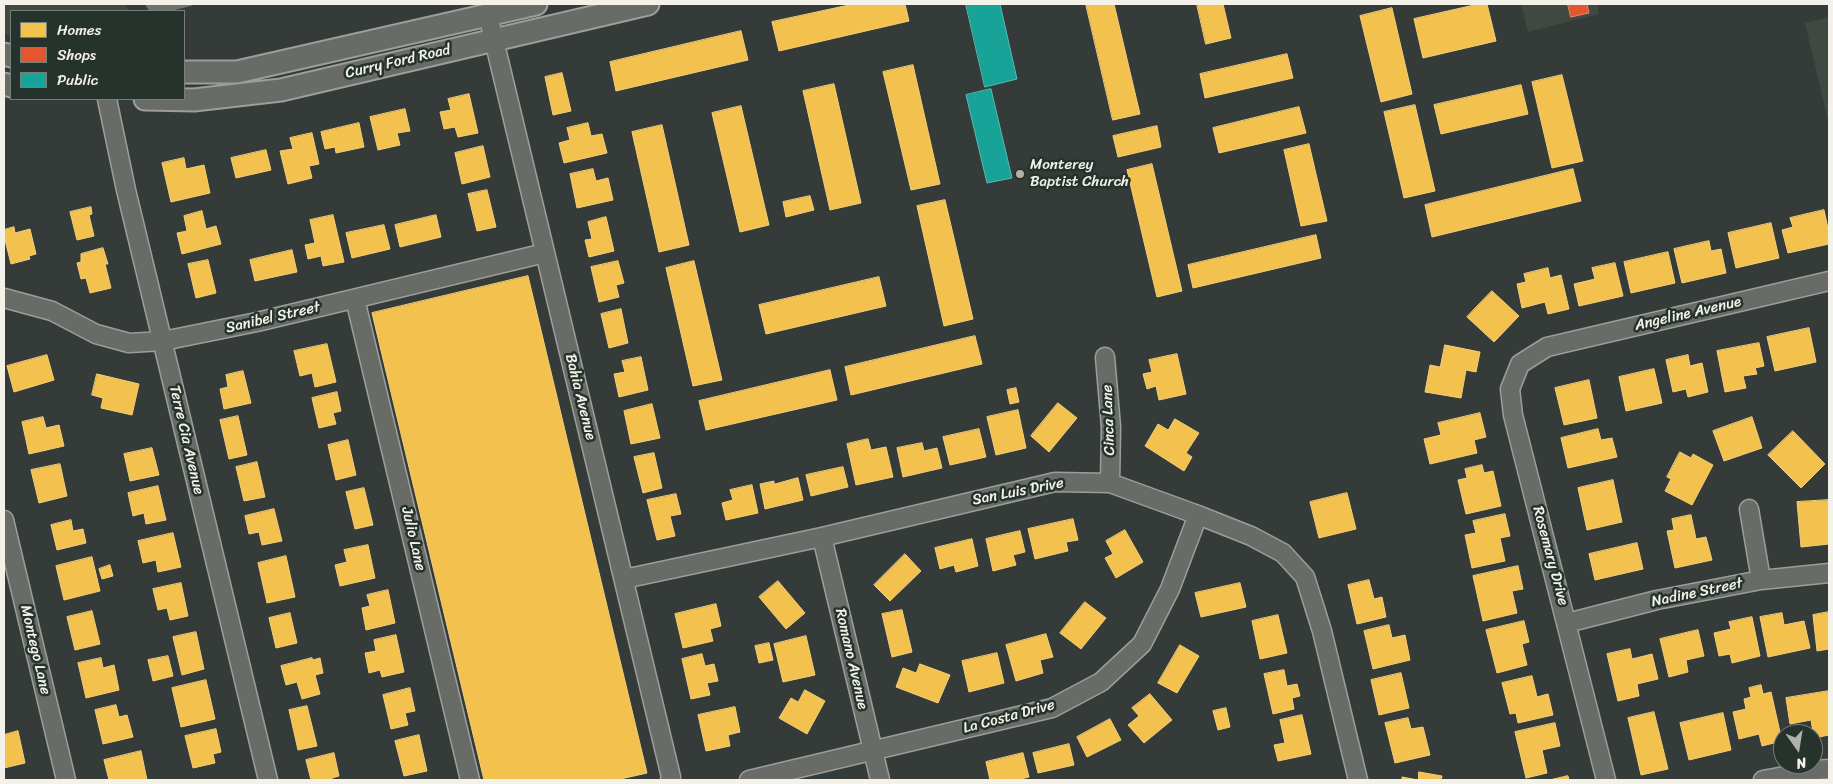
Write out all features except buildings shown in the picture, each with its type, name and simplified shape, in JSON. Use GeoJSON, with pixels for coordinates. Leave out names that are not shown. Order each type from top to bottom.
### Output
{"type":"FeatureCollection","features":[{"type":"Feature","properties":{"kind":"main road","name":"Curry Ford Road"},"geometry":{"type":"LineString","coordinates":[[185,72],[237,72],[536,4]]}},
{"type":"Feature","properties":{"kind":"main road","name":"Curry Ford Road"},"geometry":{"type":"LineString","coordinates":[[185,100],[281,90],[495,39],[588,11],[648,4]]}},
{"type":"Feature","properties":{"kind":"main road"},"geometry":{"type":"LineString","coordinates":[[185,84],[208,84],[237,72]]}},
{"type":"Feature","properties":{"kind":"street","name":"Bahia Avenue"},"geometry":{"type":"LineString","coordinates":[[488,15],[624,579],[670,780]]}},
{"type":"Feature","properties":{"kind":"street","name":"Terre Cia Avenue"},"geometry":{"type":"LineString","coordinates":[[107,100],[126,190],[268,780]]}},
{"type":"Feature","properties":{"kind":"street","name":"Sanibel Street"},"geometry":{"type":"LineString","coordinates":[[4,298],[52,311],[96,334],[129,343],[163,341],[257,322],[545,253]]}},
{"type":"Feature","properties":{"kind":"street","name":"Angeline Avenue"},"geometry":{"type":"LineString","coordinates":[[1546,347],[1829,281]]}},
{"type":"Feature","properties":{"kind":"street","name":"Julio Lane"},"geometry":{"type":"LineString","coordinates":[[355,299],[470,780]]}},
{"type":"Feature","properties":{"kind":"street","name":"Rosemary Drive"},"geometry":{"type":"LineString","coordinates":[[1546,347],[1520,364],[1510,389],[1513,415],[1606,780]]}},
{"type":"Feature","properties":{"kind":"street","name":"Cinca Lane"},"geometry":{"type":"LineString","coordinates":[[1105,358],[1111,427],[1110,483]]}},
{"type":"Feature","properties":{"kind":"street","name":"San Luis Drive"},"geometry":{"type":"LineString","coordinates":[[624,579],[822,537],[1055,482],[1110,483],[1251,536],[1283,553],[1304,577],[1322,632],[1358,780]]}},
{"type":"Feature","properties":{"kind":"street"},"geometry":{"type":"LineString","coordinates":[[1749,509],[1761,580]]}},
{"type":"Feature","properties":{"kind":"street","name":"La Costa Drive"},"geometry":{"type":"LineString","coordinates":[[749,780],[1052,708],[1101,682],[1142,644],[1170,589],[1198,515]]}},
{"type":"Feature","properties":{"kind":"street","name":"Montego Lane"},"geometry":{"type":"LineString","coordinates":[[4,520],[66,780]]}},
{"type":"Feature","properties":{"kind":"street","name":"Romano Avenue"},"geometry":{"type":"LineString","coordinates":[[822,537],[880,780]]}},
{"type":"Feature","properties":{"kind":"street","name":"Nadine Street"},"geometry":{"type":"LineString","coordinates":[[1567,623],[1657,600],[1761,580],[1829,572]]}},
{"type":"Feature","properties":{"kind":"street"},"geometry":{"type":"LineString","coordinates":[[1764,780],[1829,769]]}},
{"type":"Feature","properties":{"kind":"shaded area"},"geometry":{"type":"Polygon","coordinates":[[[4,4],[126,4],[128,10],[10,10],[10,36],[4,34],[4,4]]]}},
{"type":"Feature","properties":{"kind":"shaded area"},"geometry":{"type":"Polygon","coordinates":[[[145,4],[193,4],[174,10],[148,10],[145,4]]]}},
{"type":"Feature","properties":{"kind":"shaded area"},"geometry":{"type":"Polygon","coordinates":[[[1521,4],[1597,4],[1599,14],[1528,32],[1521,4]]]}},
{"type":"Feature","properties":{"kind":"shaded area"},"geometry":{"type":"Polygon","coordinates":[[[1829,17],[1829,125],[1805,23],[1829,17]]]}},
{"type":"Feature","properties":{"kind":"place","name":"Monterey Baptist Church"},"geometry":{"type":"Point","coordinates":[1020,174]}}]}
